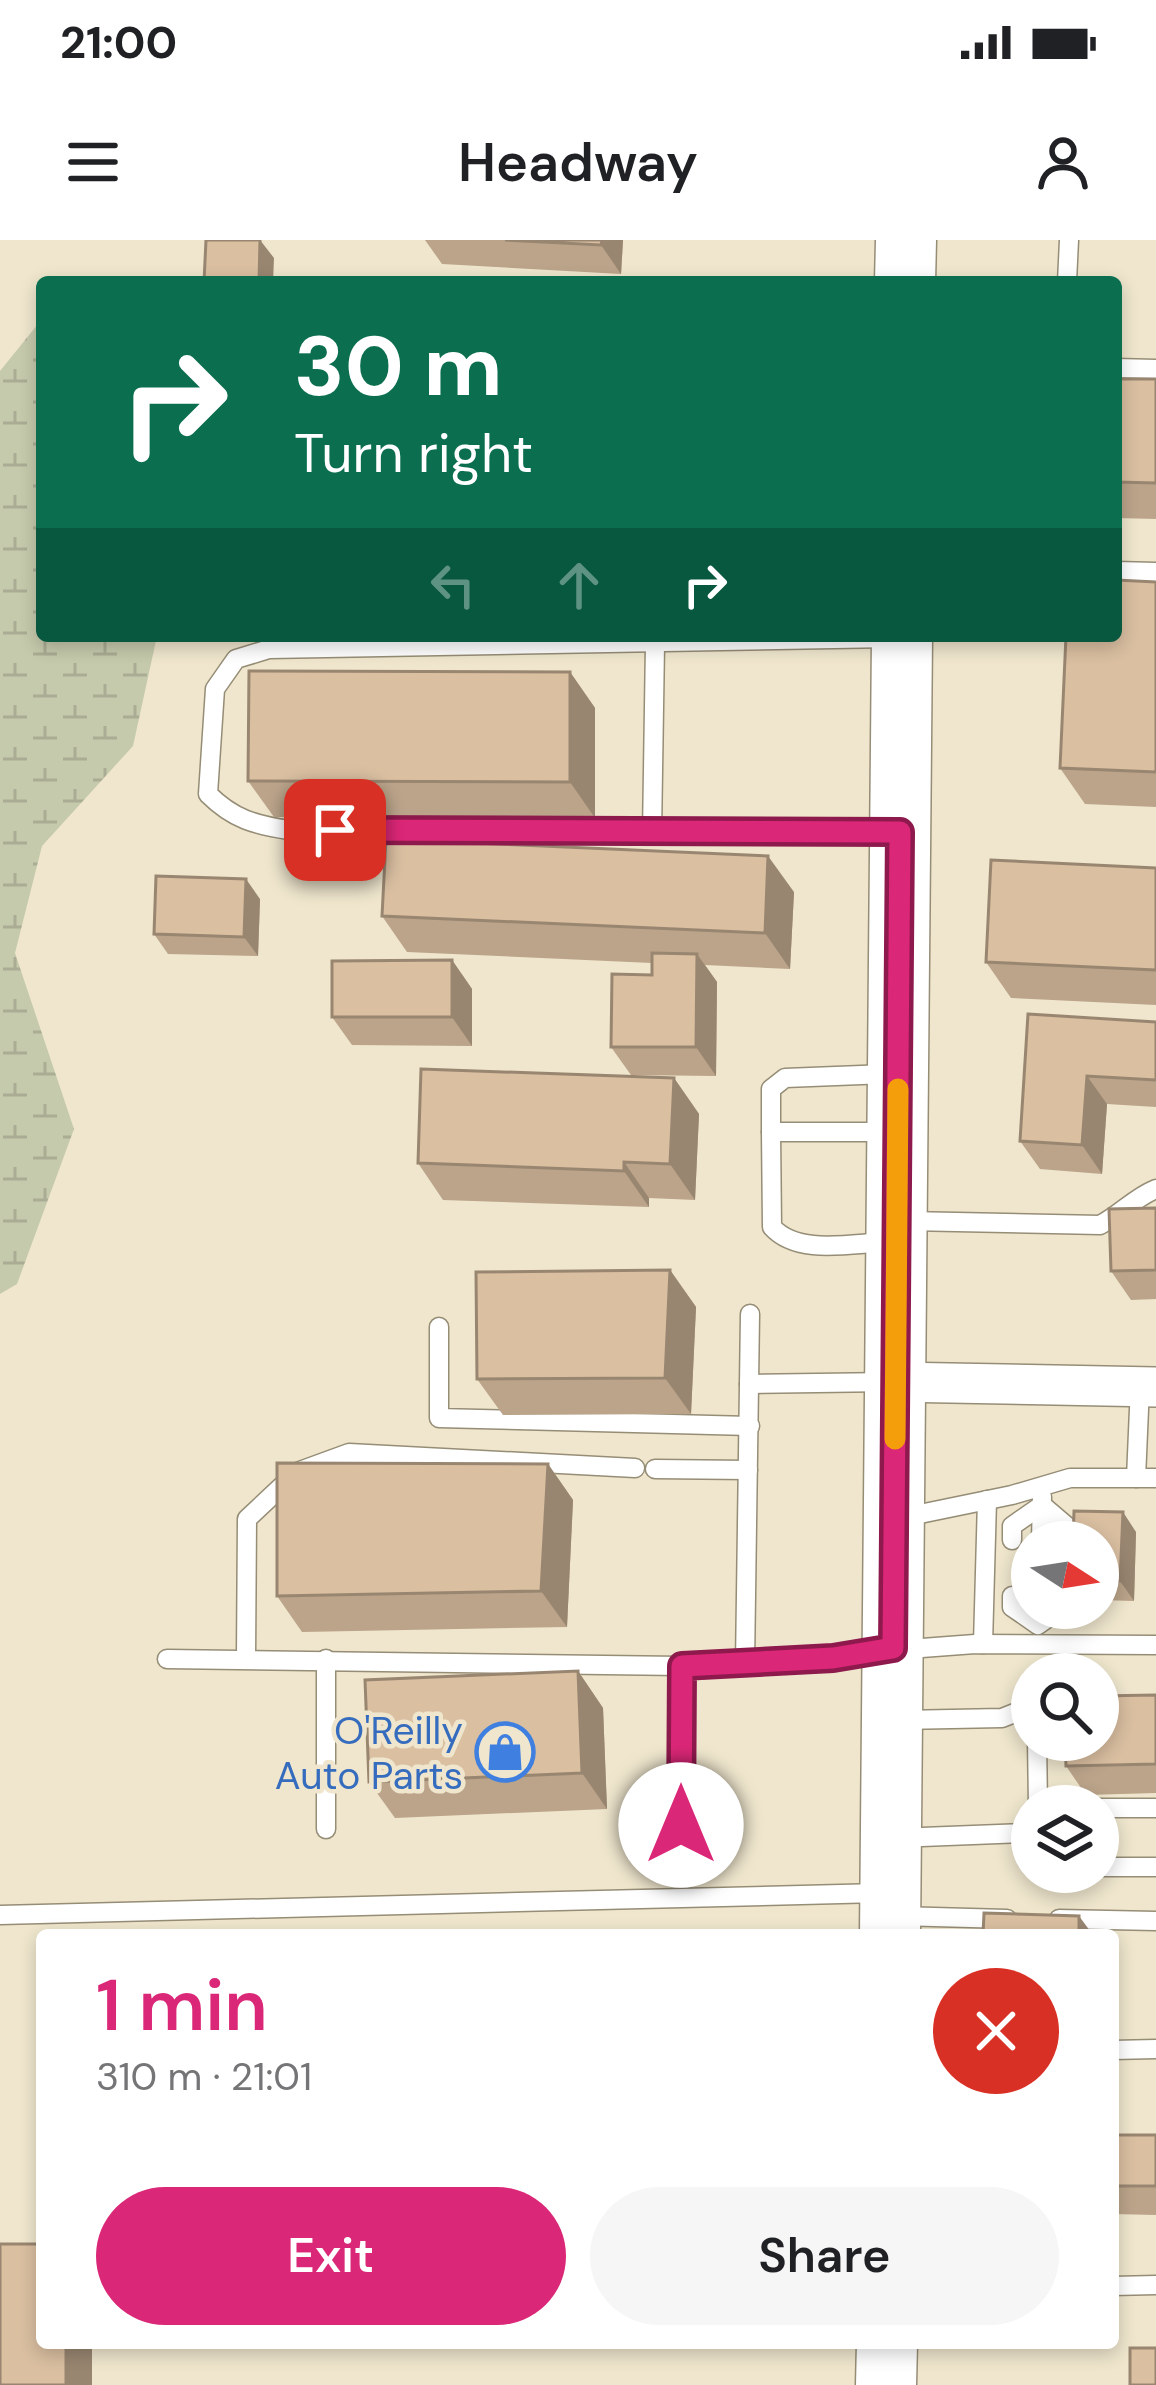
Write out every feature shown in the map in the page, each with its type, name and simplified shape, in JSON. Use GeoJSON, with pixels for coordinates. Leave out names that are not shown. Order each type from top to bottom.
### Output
{"type":"FeatureCollection","features":[{"type":"Feature","properties":{"kind":"main road"},"geometry":{"type":"LineString","coordinates":[[905,276],[906,240]]}},
{"type":"Feature","properties":{"kind":"main road"},"geometry":{"type":"LineString","coordinates":[[890,1895],[902,642]]}},
{"type":"Feature","properties":{"kind":"main road"},"geometry":{"type":"LineString","coordinates":[[886,2349],[886,2385]]}},
{"type":"Feature","properties":{"kind":"street"},"geometry":{"type":"LineString","coordinates":[[895,1382],[1148,1387]]}},
{"type":"Feature","properties":{"kind":"lane"},"geometry":{"type":"LineString","coordinates":[[1067,276],[1069,240]]}},
{"type":"Feature","properties":{"kind":"lane"},"geometry":{"type":"LineString","coordinates":[[1122,368],[1156,369]]}},
{"type":"Feature","properties":{"kind":"lane"},"geometry":{"type":"LineString","coordinates":[[1122,571],[1156,572]]}},
{"type":"Feature","properties":{"kind":"lane"},"geometry":{"type":"LineString","coordinates":[[726,642],[269,650],[236,659],[215,688],[208,794],[226,812],[250,824],[289,830],[900,832]]}},
{"type":"Feature","properties":{"kind":"lane"},"geometry":{"type":"LineString","coordinates":[[652,834],[655,644]]}},
{"type":"Feature","properties":{"kind":"lane"},"geometry":{"type":"LineString","coordinates":[[898,1073],[785,1078],[771,1089],[772,1227],[782,1238],[800,1244],[896,1231],[1100,1225],[1118,1216],[1138,1196],[1156,1189]]}},
{"type":"Feature","properties":{"kind":"lane"},"geometry":{"type":"LineString","coordinates":[[771,1132],[897,1132]]}},
{"type":"Feature","properties":{"kind":"lane"},"geometry":{"type":"LineString","coordinates":[[745,1665],[750,1314]]}},
{"type":"Feature","properties":{"kind":"lane"},"geometry":{"type":"LineString","coordinates":[[439,1327],[439,1458]]}},
{"type":"Feature","properties":{"kind":"lane"},"geometry":{"type":"LineString","coordinates":[[749,1384],[895,1382]]}},
{"type":"Feature","properties":{"kind":"lane"},"geometry":{"type":"LineString","coordinates":[[894,1520],[1070,1478],[1146,1478],[1148,1387]]}},
{"type":"Feature","properties":{"kind":"lane"},"geometry":{"type":"LineString","coordinates":[[439,1418],[750,1426]]}},
{"type":"Feature","properties":{"kind":"lane"},"geometry":{"type":"LineString","coordinates":[[246,1657],[247,1519],[297,1472],[349,1453],[748,1470]]}},
{"type":"Feature","properties":{"kind":"lane"},"geometry":{"type":"LineString","coordinates":[[1042,1484],[1042,1521]]}},
{"type":"Feature","properties":{"kind":"lane"},"geometry":{"type":"LineString","coordinates":[[982,1644],[987,1500]]}},
{"type":"Feature","properties":{"kind":"lane"},"geometry":{"type":"LineString","coordinates":[[1019,1521],[1042,1505]]}},
{"type":"Feature","properties":{"kind":"lane"},"geometry":{"type":"LineString","coordinates":[[1042,1505],[1061,1521]]}},
{"type":"Feature","properties":{"kind":"lane"},"geometry":{"type":"LineString","coordinates":[[167,1659],[745,1665],[893,1648],[982,1644],[1026,1629]]}},
{"type":"Feature","properties":{"kind":"lane"},"geometry":{"type":"LineString","coordinates":[[1062,1629],[1156,1645]]}},
{"type":"Feature","properties":{"kind":"lane"},"geometry":{"type":"LineString","coordinates":[[326,1659],[326,1829]]}},
{"type":"Feature","properties":{"kind":"lane"},"geometry":{"type":"LineString","coordinates":[[681,1825],[682,1666]]}},
{"type":"Feature","properties":{"kind":"lane"},"geometry":{"type":"LineString","coordinates":[[892,1720],[1011,1714]]}},
{"type":"Feature","properties":{"kind":"lane"},"geometry":{"type":"LineString","coordinates":[[1119,1808],[1156,1808]]}},
{"type":"Feature","properties":{"kind":"lane"},"geometry":{"type":"LineString","coordinates":[[890,1895],[1011,1840]]}},
{"type":"Feature","properties":{"kind":"lane"},"geometry":{"type":"LineString","coordinates":[[1119,1867],[1156,1867]]}},
{"type":"Feature","properties":{"kind":"lane"},"geometry":{"type":"LineString","coordinates":[[0,1915],[890,1895],[1019,1919]]}},
{"type":"Feature","properties":{"kind":"lane"},"geometry":{"type":"LineString","coordinates":[[1042,1919],[1156,1921]]}},
{"type":"Feature","properties":{"kind":"lane"},"geometry":{"type":"LineString","coordinates":[[1119,2050],[1156,2049]]}},
{"type":"Feature","properties":{"kind":"lane"},"geometry":{"type":"LineString","coordinates":[[1119,2286],[1156,2284]]}},
{"type":"Feature","properties":{"kind":"green space"},"geometry":{"type":"Polygon","coordinates":[[[36,326],[36,642],[156,642],[133,746],[42,846],[15,953],[74,1129],[17,1284],[0,1294],[0,371],[36,326]]]}},
{"type":"Feature","properties":{"kind":"building"},"geometry":{"type":"Polygon","coordinates":[[[206,240],[260,240],[259,276],[204,276],[206,240]]]}},
{"type":"Feature","properties":{"kind":"building"},"geometry":{"type":"Polygon","coordinates":[[[505,240],[602,240],[601,245],[505,240]]]}},
{"type":"Feature","properties":{"kind":"building"},"geometry":{"type":"Polygon","coordinates":[[[1122,379],[1156,379],[1156,483],[1122,482],[1122,379]]]}},
{"type":"Feature","properties":{"kind":"building"},"geometry":{"type":"Polygon","coordinates":[[[1122,580],[1156,582],[1156,772],[1060,768],[1066,642],[1122,642],[1122,580]]]}},
{"type":"Feature","properties":{"kind":"building"},"geometry":{"type":"Polygon","coordinates":[[[249,671],[570,672],[570,782],[248,781],[249,671]]]}},
{"type":"Feature","properties":{"kind":"building"},"geometry":{"type":"Polygon","coordinates":[[[386,839],[768,856],[765,933],[382,916],[386,839]]]}},
{"type":"Feature","properties":{"kind":"building"},"geometry":{"type":"Polygon","coordinates":[[[991,860],[1156,868],[1156,970],[986,962],[991,860]]]}},
{"type":"Feature","properties":{"kind":"building"},"geometry":{"type":"Polygon","coordinates":[[[156,876],[246,879],[244,937],[154,934],[156,876]]]}},
{"type":"Feature","properties":{"kind":"building"},"geometry":{"type":"Polygon","coordinates":[[[652,953],[697,954],[696,1047],[611,1047],[612,974],[652,975],[652,953]]]}},
{"type":"Feature","properties":{"kind":"building"},"geometry":{"type":"Polygon","coordinates":[[[452,960],[452,1017],[332,1017],[332,961],[452,960]]]}},
{"type":"Feature","properties":{"kind":"building"},"geometry":{"type":"Polygon","coordinates":[[[1028,1014],[1156,1022],[1156,1080],[1087,1076],[1082,1145],[1020,1141],[1028,1014]]]}},
{"type":"Feature","properties":{"kind":"building"},"geometry":{"type":"Polygon","coordinates":[[[421,1069],[674,1078],[670,1164],[624,1162],[624,1171],[418,1163],[421,1069]]]}},
{"type":"Feature","properties":{"kind":"building"},"geometry":{"type":"Polygon","coordinates":[[[1156,1208],[1156,1270],[1111,1271],[1109,1209],[1156,1208]]]}},
{"type":"Feature","properties":{"kind":"building"},"geometry":{"type":"Polygon","coordinates":[[[670,1270],[665,1378],[477,1379],[476,1272],[670,1270]]]}},
{"type":"Feature","properties":{"kind":"building"},"geometry":{"type":"Polygon","coordinates":[[[277,1463],[548,1464],[541,1591],[277,1596],[277,1463]]]}},
{"type":"Feature","properties":{"kind":"building"},"geometry":{"type":"Polygon","coordinates":[[[1074,1511],[1123,1512],[1120,1581],[1119,1521],[1074,1521],[1074,1511]]]}},
{"type":"Feature","properties":{"kind":"building"},"geometry":{"type":"Polygon","coordinates":[[[578,1671],[582,1773],[369,1782],[365,1680],[578,1671]]]}},
{"type":"Feature","properties":{"kind":"building"},"geometry":{"type":"Polygon","coordinates":[[[1156,1695],[1156,1764],[1066,1766],[1066,1761],[1119,1761],[1119,1696],[1156,1695]]]}},
{"type":"Feature","properties":{"kind":"building"},"geometry":{"type":"Polygon","coordinates":[[[984,1913],[1079,1916],[1079,1929],[983,1929],[984,1913]]]}},
{"type":"Feature","properties":{"kind":"building"},"geometry":{"type":"Polygon","coordinates":[[[1119,2135],[1156,2135],[1156,2186],[1119,2186],[1119,2135]]]}},
{"type":"Feature","properties":{"kind":"building"},"geometry":{"type":"Polygon","coordinates":[[[0,2244],[36,2244],[36,2349],[66,2349],[66,2385],[0,2385],[0,2244]]]}},
{"type":"Feature","properties":{"kind":"building"},"geometry":{"type":"Polygon","coordinates":[[[1130,2348],[1156,2348],[1156,2385],[1130,2385],[1130,2348]]]}},
{"type":"Feature","properties":{"kind":"slow traffic"},"geometry":{"type":"LineString","coordinates":[[895,1439],[898,1089]]}},
{"type":"Feature","properties":{"kind":"place","name":"O'Reilly Auto Parts"},"geometry":{"type":"Point","coordinates":[505,1752]}},
{"type":"Feature","properties":{"kind":"route"},"geometry":{"type":"LineString","coordinates":[[335,830],[900,832],[893,1648],[833,1658],[682,1666],[681,1825]]}}]}
